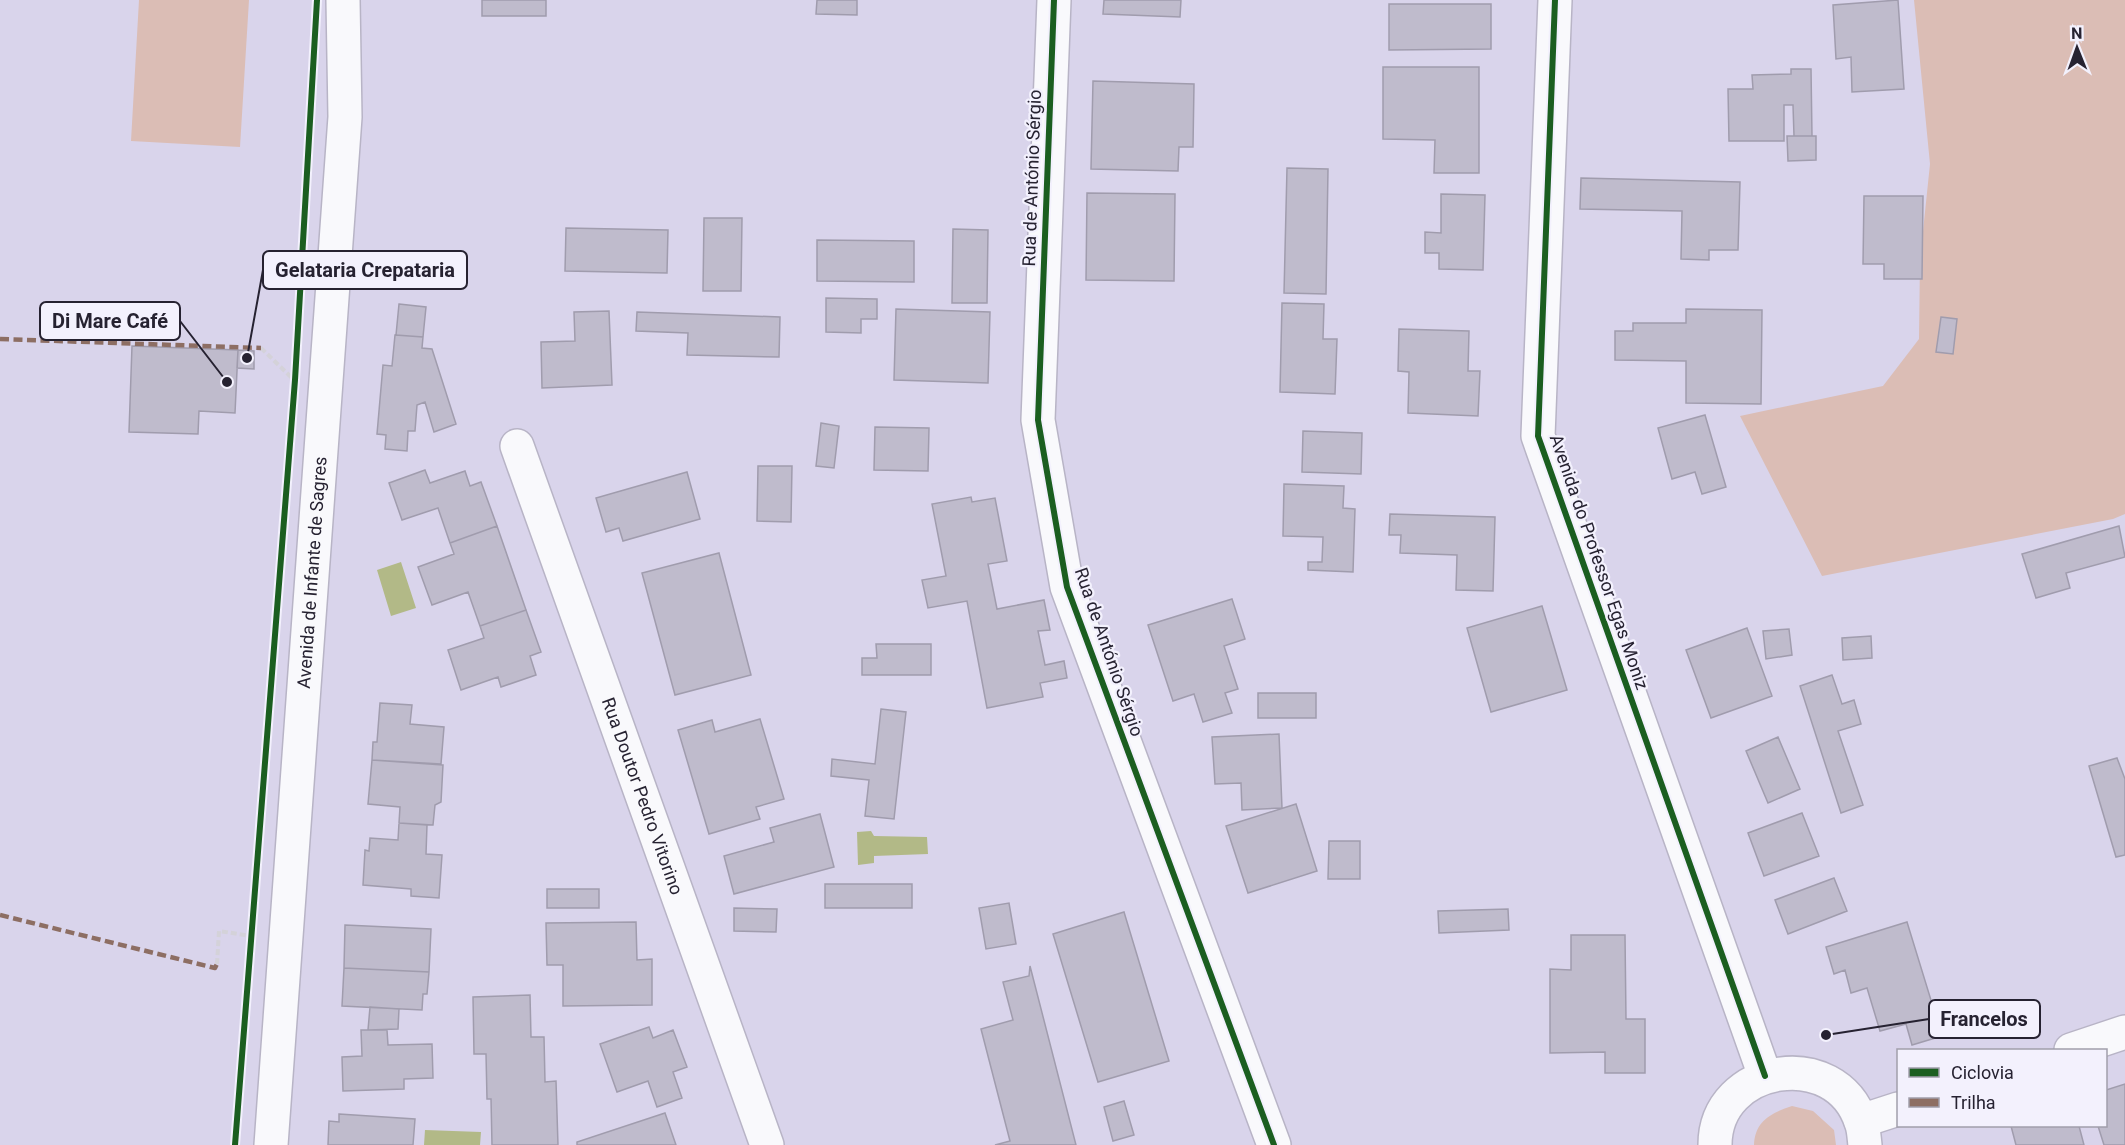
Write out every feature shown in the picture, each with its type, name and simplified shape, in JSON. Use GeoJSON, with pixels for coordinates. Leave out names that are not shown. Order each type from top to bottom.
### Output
{"type":"FeatureCollection","features":[{"type":"Feature","properties":{"kind":"street","name":"Avenida de Infante de Sagres"},"geometry":{"type":"LineString","coordinates":[[271,1145],[345,117],[343,0]]}},
{"type":"Feature","properties":{"kind":"street","name":"Rua de António Sérgio"},"geometry":{"type":"LineString","coordinates":[[1054,0],[1038,420],[1066,587],[1274,1145]]}},
{"type":"Feature","properties":{"kind":"street","name":"Avenida do Professor Egas Moniz"},"geometry":{"type":"LineString","coordinates":[[1555,0],[1538,435],[1765,1076]]}},
{"type":"Feature","properties":{"kind":"street","name":"Rua Doutor Pedro Vitorino"},"geometry":{"type":"LineString","coordinates":[[517,446],[767,1145]]}},
{"type":"Feature","properties":{"kind":"street"},"geometry":{"type":"LineString","coordinates":[[2074,1049],[2125,1032]]}},
{"type":"Feature","properties":{"kind":"street"},"geometry":{"type":"LineString","coordinates":[[1715,1145],[1722,1114],[1739,1091],[1765,1076],[1794,1071],[1822,1078],[1846,1096],[1863,1133],[1897,1110]]}},
{"type":"Feature","properties":{"kind":"path"},"geometry":{"type":"LineString","coordinates":[[294,392],[295,368]]}},
{"type":"Feature","properties":{"kind":"path"},"geometry":{"type":"LineString","coordinates":[[250,948],[252,924]]}},
{"type":"Feature","properties":{"kind":"path"},"geometry":{"type":"LineString","coordinates":[[217,964],[219,931],[251,936]]}},
{"type":"Feature","properties":{"kind":"shaded area"},"geometry":{"type":"Polygon","coordinates":[[[139,0],[249,0],[240,147],[131,141],[139,0]]]}},
{"type":"Feature","properties":{"kind":"shaded area"},"geometry":{"type":"Polygon","coordinates":[[[1914,0],[2125,0],[2125,514],[2113,519],[1822,576],[1740,416],[1883,386],[1919,339],[1920,260],[1930,164],[1914,0]]]}},
{"type":"Feature","properties":{"kind":"shaded area"},"geometry":{"type":"Polygon","coordinates":[[[401,562],[416,608],[391,616],[377,570],[401,562]]]}},
{"type":"Feature","properties":{"kind":"shaded area"},"geometry":{"type":"Polygon","coordinates":[[[871,831],[874,836],[927,837],[928,854],[874,856],[874,863],[858,865],[857,832],[871,831]]]}},
{"type":"Feature","properties":{"kind":"shaded area"},"geometry":{"type":"Polygon","coordinates":[[[1792,1106],[1813,1111],[1834,1130],[1836,1145],[1754,1145],[1757,1130],[1765,1119],[1792,1106]]]}},
{"type":"Feature","properties":{"kind":"shaded area"},"geometry":{"type":"Polygon","coordinates":[[[425,1130],[481,1132],[480,1145],[424,1145],[425,1130]]]}},
{"type":"Feature","properties":{"kind":"building"},"geometry":{"type":"Polygon","coordinates":[[[482,0],[546,0],[546,16],[482,16],[482,0]]]}},
{"type":"Feature","properties":{"kind":"building"},"geometry":{"type":"Polygon","coordinates":[[[817,0],[857,0],[857,15],[816,14],[817,0]]]}},
{"type":"Feature","properties":{"kind":"building"},"geometry":{"type":"Polygon","coordinates":[[[1104,0],[1181,0],[1180,17],[1103,14],[1104,0]]]}},
{"type":"Feature","properties":{"kind":"building"},"geometry":{"type":"Polygon","coordinates":[[[1898,0],[1904,89],[1852,92],[1851,57],[1836,59],[1833,5],[1898,0]]]}},
{"type":"Feature","properties":{"kind":"building"},"geometry":{"type":"Polygon","coordinates":[[[1389,4],[1491,4],[1491,49],[1389,50],[1389,4]]]}},
{"type":"Feature","properties":{"kind":"building"},"geometry":{"type":"Polygon","coordinates":[[[1383,67],[1479,67],[1479,173],[1434,173],[1435,140],[1383,139],[1383,67]]]}},
{"type":"Feature","properties":{"kind":"building"},"geometry":{"type":"Polygon","coordinates":[[[1791,69],[1811,69],[1812,136],[1794,136],[1793,105],[1784,105],[1784,141],[1729,141],[1728,89],[1753,89],[1752,75],[1791,74],[1791,69]]]}},
{"type":"Feature","properties":{"kind":"building"},"geometry":{"type":"Polygon","coordinates":[[[1093,81],[1194,84],[1193,147],[1179,147],[1178,171],[1091,169],[1093,81]]]}},
{"type":"Feature","properties":{"kind":"building"},"geometry":{"type":"Polygon","coordinates":[[[1787,136],[1816,136],[1816,160],[1788,161],[1787,136]]]}},
{"type":"Feature","properties":{"kind":"building"},"geometry":{"type":"Polygon","coordinates":[[[1287,168],[1328,169],[1326,294],[1284,293],[1287,168]]]}},
{"type":"Feature","properties":{"kind":"building"},"geometry":{"type":"Polygon","coordinates":[[[1581,178],[1740,182],[1738,250],[1709,250],[1709,260],[1681,259],[1682,211],[1580,209],[1581,178]]]}},
{"type":"Feature","properties":{"kind":"building"},"geometry":{"type":"Polygon","coordinates":[[[1087,193],[1175,194],[1174,281],[1086,280],[1087,193]]]}},
{"type":"Feature","properties":{"kind":"building"},"geometry":{"type":"Polygon","coordinates":[[[1441,194],[1485,195],[1483,270],[1439,269],[1439,253],[1425,253],[1425,232],[1441,233],[1441,194]]]}},
{"type":"Feature","properties":{"kind":"building"},"geometry":{"type":"Polygon","coordinates":[[[1864,196],[1923,196],[1922,279],[1884,279],[1884,264],[1863,264],[1864,196]]]}},
{"type":"Feature","properties":{"kind":"building"},"geometry":{"type":"Polygon","coordinates":[[[704,218],[742,218],[741,291],[703,291],[704,218]]]}},
{"type":"Feature","properties":{"kind":"building"},"geometry":{"type":"Polygon","coordinates":[[[566,228],[668,230],[667,273],[565,271],[566,228]]]}},
{"type":"Feature","properties":{"kind":"building"},"geometry":{"type":"Polygon","coordinates":[[[953,229],[988,230],[987,303],[952,303],[953,229]]]}},
{"type":"Feature","properties":{"kind":"building"},"geometry":{"type":"Polygon","coordinates":[[[817,240],[914,241],[914,282],[817,281],[817,240]]]}},
{"type":"Feature","properties":{"kind":"building"},"geometry":{"type":"Polygon","coordinates":[[[826,298],[877,299],[877,319],[861,319],[861,333],[826,332],[826,298]]]}},
{"type":"Feature","properties":{"kind":"building"},"geometry":{"type":"Polygon","coordinates":[[[1282,303],[1324,304],[1323,339],[1337,339],[1335,394],[1280,392],[1282,303]]]}},
{"type":"Feature","properties":{"kind":"building"},"geometry":{"type":"Polygon","coordinates":[[[399,304],[426,307],[423,337],[396,335],[399,304]]]}},
{"type":"Feature","properties":{"kind":"building"},"geometry":{"type":"Polygon","coordinates":[[[896,309],[990,312],[988,383],[894,380],[896,309]]]}},
{"type":"Feature","properties":{"kind":"building"},"geometry":{"type":"Polygon","coordinates":[[[1686,309],[1762,310],[1761,404],[1686,403],[1686,361],[1615,360],[1615,331],[1633,331],[1633,323],[1686,323],[1686,309]]]}},
{"type":"Feature","properties":{"kind":"building"},"geometry":{"type":"Polygon","coordinates":[[[609,311],[612,385],[542,388],[541,342],[575,341],[574,312],[609,311]]]}},
{"type":"Feature","properties":{"kind":"building"},"geometry":{"type":"Polygon","coordinates":[[[637,312],[780,317],[779,357],[687,355],[688,333],[636,331],[637,312]]]}},
{"type":"Feature","properties":{"kind":"building"},"geometry":{"type":"Polygon","coordinates":[[[1941,317],[1957,319],[1953,354],[1936,352],[1941,317]]]}},
{"type":"Feature","properties":{"kind":"building"},"geometry":{"type":"Polygon","coordinates":[[[1399,329],[1469,331],[1468,371],[1480,371],[1478,416],[1408,413],[1409,372],[1398,371],[1399,329]]]}},
{"type":"Feature","properties":{"kind":"building"},"geometry":{"type":"Polygon","coordinates":[[[395,335],[423,337],[422,348],[432,349],[456,424],[434,432],[425,402],[417,405],[415,431],[408,431],[407,451],[385,449],[386,435],[377,434],[383,365],[392,366],[395,335]]]}},
{"type":"Feature","properties":{"kind":"building"},"geometry":{"type":"Polygon","coordinates":[[[132,346],[238,350],[235,413],[199,411],[198,434],[129,432],[132,346]]]}},
{"type":"Feature","properties":{"kind":"building"},"geometry":{"type":"Polygon","coordinates":[[[238,350],[254,351],[254,369],[237,368],[238,350]]]}},
{"type":"Feature","properties":{"kind":"building"},"geometry":{"type":"Polygon","coordinates":[[[1705,415],[1726,487],[1702,494],[1695,472],[1672,479],[1658,428],[1705,415]]]}},
{"type":"Feature","properties":{"kind":"building"},"geometry":{"type":"Polygon","coordinates":[[[821,423],[839,426],[834,468],[816,466],[821,423]]]}},
{"type":"Feature","properties":{"kind":"building"},"geometry":{"type":"Polygon","coordinates":[[[875,427],[929,428],[928,471],[874,470],[875,427]]]}},
{"type":"Feature","properties":{"kind":"building"},"geometry":{"type":"Polygon","coordinates":[[[1303,431],[1362,433],[1361,474],[1302,472],[1303,431]]]}},
{"type":"Feature","properties":{"kind":"building"},"geometry":{"type":"Polygon","coordinates":[[[758,466],[792,466],[791,522],[757,521],[758,466]]]}},
{"type":"Feature","properties":{"kind":"building"},"geometry":{"type":"Polygon","coordinates":[[[425,470],[430,483],[465,471],[470,486],[481,482],[497,526],[450,543],[438,508],[402,520],[389,483],[425,470]]]}},
{"type":"Feature","properties":{"kind":"building"},"geometry":{"type":"Polygon","coordinates":[[[687,472],[700,519],[623,541],[619,528],[606,532],[596,498],[687,472]]]}},
{"type":"Feature","properties":{"kind":"building"},"geometry":{"type":"Polygon","coordinates":[[[1284,484],[1344,486],[1343,508],[1355,509],[1353,572],[1308,570],[1308,562],[1322,562],[1323,537],[1283,536],[1284,484]]]}},
{"type":"Feature","properties":{"kind":"building"},"geometry":{"type":"Polygon","coordinates":[[[971,497],[972,502],[995,498],[1007,561],[988,564],[997,609],[1044,600],[1050,630],[1038,631],[1045,665],[1064,661],[1067,678],[1040,683],[1043,697],[987,708],[967,601],[928,608],[922,580],[946,576],[932,504],[971,497]]]}},
{"type":"Feature","properties":{"kind":"building"},"geometry":{"type":"Polygon","coordinates":[[[1390,514],[1495,517],[1493,591],[1456,590],[1457,555],[1400,553],[1401,535],[1389,535],[1390,514]]]}},
{"type":"Feature","properties":{"kind":"building"},"geometry":{"type":"Polygon","coordinates":[[[497,526],[526,610],[480,626],[468,592],[432,605],[418,567],[454,554],[450,543],[497,526]]]}},
{"type":"Feature","properties":{"kind":"building"},"geometry":{"type":"Polygon","coordinates":[[[2119,526],[2125,557],[2066,573],[2070,588],[2036,598],[2022,554],[2119,526]]]}},
{"type":"Feature","properties":{"kind":"building"},"geometry":{"type":"Polygon","coordinates":[[[719,553],[751,675],[675,695],[642,573],[719,553]]]}},
{"type":"Feature","properties":{"kind":"building"},"geometry":{"type":"Polygon","coordinates":[[[1232,599],[1245,639],[1224,646],[1238,689],[1225,693],[1232,713],[1203,722],[1194,694],[1173,701],[1148,625],[1232,599]]]}},
{"type":"Feature","properties":{"kind":"building"},"geometry":{"type":"Polygon","coordinates":[[[1542,606],[1567,690],[1491,712],[1467,628],[1542,606]]]}},
{"type":"Feature","properties":{"kind":"building"},"geometry":{"type":"Polygon","coordinates":[[[526,610],[541,652],[530,656],[536,675],[501,687],[498,677],[461,690],[448,650],[484,638],[480,626],[526,610]]]}},
{"type":"Feature","properties":{"kind":"building"},"geometry":{"type":"Polygon","coordinates":[[[1747,628],[1772,696],[1711,718],[1686,650],[1747,628]]]}},
{"type":"Feature","properties":{"kind":"building"},"geometry":{"type":"Polygon","coordinates":[[[1789,629],[1792,655],[1766,659],[1763,631],[1789,629]]]}},
{"type":"Feature","properties":{"kind":"building"},"geometry":{"type":"Polygon","coordinates":[[[1871,636],[1872,658],[1843,660],[1842,638],[1871,636]]]}},
{"type":"Feature","properties":{"kind":"building"},"geometry":{"type":"Polygon","coordinates":[[[876,644],[931,644],[931,675],[862,675],[862,658],[877,658],[876,644]]]}},
{"type":"Feature","properties":{"kind":"building"},"geometry":{"type":"Polygon","coordinates":[[[1832,675],[1842,704],[1854,700],[1861,724],[1838,731],[1863,805],[1841,813],[1800,686],[1832,675]]]}},
{"type":"Feature","properties":{"kind":"building"},"geometry":{"type":"Polygon","coordinates":[[[1258,693],[1316,693],[1316,718],[1258,718],[1258,693]]]}},
{"type":"Feature","properties":{"kind":"building"},"geometry":{"type":"Polygon","coordinates":[[[380,703],[412,705],[410,724],[444,727],[441,764],[372,760],[373,742],[377,742],[380,703]]]}},
{"type":"Feature","properties":{"kind":"building"},"geometry":{"type":"Polygon","coordinates":[[[881,709],[906,712],[894,819],[865,816],[869,780],[831,776],[832,759],[875,764],[881,709]]]}},
{"type":"Feature","properties":{"kind":"building"},"geometry":{"type":"Polygon","coordinates":[[[760,719],[784,799],[756,807],[760,819],[709,834],[678,730],[712,720],[715,732],[760,719]]]}},
{"type":"Feature","properties":{"kind":"building"},"geometry":{"type":"Polygon","coordinates":[[[1279,734],[1282,808],[1242,810],[1241,783],[1215,784],[1212,737],[1279,734]]]}},
{"type":"Feature","properties":{"kind":"building"},"geometry":{"type":"Polygon","coordinates":[[[1778,737],[1800,789],[1768,803],[1746,751],[1778,737]]]}},
{"type":"Feature","properties":{"kind":"building"},"geometry":{"type":"Polygon","coordinates":[[[2117,758],[2125,779],[2125,855],[2116,857],[2089,766],[2117,758]]]}},
{"type":"Feature","properties":{"kind":"building"},"geometry":{"type":"Polygon","coordinates":[[[372,760],[443,765],[441,802],[435,805],[433,825],[399,823],[400,807],[368,804],[372,760]]]}},
{"type":"Feature","properties":{"kind":"building"},"geometry":{"type":"Polygon","coordinates":[[[1296,804],[1317,871],[1248,893],[1226,826],[1296,804]]]}},
{"type":"Feature","properties":{"kind":"building"},"geometry":{"type":"Polygon","coordinates":[[[1802,813],[1819,856],[1764,876],[1748,833],[1802,813]]]}},
{"type":"Feature","properties":{"kind":"building"},"geometry":{"type":"Polygon","coordinates":[[[820,814],[834,867],[734,894],[724,856],[774,842],[770,828],[820,814]]]}},
{"type":"Feature","properties":{"kind":"building"},"geometry":{"type":"Polygon","coordinates":[[[399,823],[427,825],[426,854],[442,855],[439,898],[411,896],[411,889],[363,885],[365,850],[369,851],[370,838],[398,840],[399,823]]]}},
{"type":"Feature","properties":{"kind":"building"},"geometry":{"type":"Polygon","coordinates":[[[1329,841],[1360,841],[1360,879],[1328,879],[1329,841]]]}},
{"type":"Feature","properties":{"kind":"building"},"geometry":{"type":"Polygon","coordinates":[[[1834,878],[1847,911],[1788,934],[1775,900],[1834,878]]]}},
{"type":"Feature","properties":{"kind":"building"},"geometry":{"type":"Polygon","coordinates":[[[825,884],[912,884],[912,908],[825,908],[825,884]]]}},
{"type":"Feature","properties":{"kind":"building"},"geometry":{"type":"Polygon","coordinates":[[[547,889],[599,889],[599,908],[547,908],[547,889]]]}},
{"type":"Feature","properties":{"kind":"building"},"geometry":{"type":"Polygon","coordinates":[[[1009,903],[1016,944],[986,949],[979,908],[1009,903]]]}},
{"type":"Feature","properties":{"kind":"building"},"geometry":{"type":"Polygon","coordinates":[[[734,908],[777,909],[776,932],[734,931],[734,908]]]}},
{"type":"Feature","properties":{"kind":"building"},"geometry":{"type":"Polygon","coordinates":[[[1508,909],[1509,930],[1439,933],[1438,911],[1508,909]]]}},
{"type":"Feature","properties":{"kind":"building"},"geometry":{"type":"Polygon","coordinates":[[[1124,912],[1169,1061],[1098,1082],[1053,934],[1124,912]]]}},
{"type":"Feature","properties":{"kind":"building"},"geometry":{"type":"Polygon","coordinates":[[[636,922],[637,960],[652,959],[652,1005],[563,1006],[563,965],[547,965],[546,923],[636,922]]]}},
{"type":"Feature","properties":{"kind":"building"},"geometry":{"type":"Polygon","coordinates":[[[1907,922],[1942,1036],[1912,1045],[1906,1024],[1880,1031],[1867,988],[1851,993],[1845,970],[1834,974],[1826,947],[1907,922]]]}},
{"type":"Feature","properties":{"kind":"building"},"geometry":{"type":"Polygon","coordinates":[[[345,925],[431,929],[429,972],[344,968],[345,925]]]}},
{"type":"Feature","properties":{"kind":"building"},"geometry":{"type":"Polygon","coordinates":[[[1571,935],[1625,935],[1626,1019],[1645,1019],[1645,1073],[1605,1073],[1605,1052],[1550,1053],[1550,969],[1571,970],[1571,935]]]}},
{"type":"Feature","properties":{"kind":"building"},"geometry":{"type":"Polygon","coordinates":[[[1030,966],[1076,1145],[995,1145],[1010,1141],[981,1029],[1013,1020],[1003,982],[1029,976],[1030,966]]]}},
{"type":"Feature","properties":{"kind":"building"},"geometry":{"type":"Polygon","coordinates":[[[344,968],[429,972],[427,994],[423,994],[422,1010],[342,1006],[344,968]]]}},
{"type":"Feature","properties":{"kind":"building"},"geometry":{"type":"Polygon","coordinates":[[[530,995],[531,1037],[544,1037],[545,1082],[556,1081],[558,1145],[492,1145],[491,1099],[487,1099],[486,1054],[474,1054],[473,997],[530,995]]]}},
{"type":"Feature","properties":{"kind":"building"},"geometry":{"type":"Polygon","coordinates":[[[370,1007],[399,1009],[398,1029],[368,1030],[370,1007]]]}},
{"type":"Feature","properties":{"kind":"building"},"geometry":{"type":"Polygon","coordinates":[[[649,1027],[653,1038],[673,1030],[687,1067],[673,1072],[682,1098],[657,1107],[648,1081],[617,1092],[600,1044],[649,1027]]]}},
{"type":"Feature","properties":{"kind":"building"},"geometry":{"type":"Polygon","coordinates":[[[361,1030],[387,1030],[388,1045],[432,1044],[433,1078],[404,1079],[404,1089],[343,1091],[342,1057],[362,1056],[361,1030]]]}},
{"type":"Feature","properties":{"kind":"building"},"geometry":{"type":"Polygon","coordinates":[[[2125,1084],[2125,1145],[2104,1145],[2098,1127],[2107,1127],[2107,1090],[2125,1084]]]}},
{"type":"Feature","properties":{"kind":"building"},"geometry":{"type":"Polygon","coordinates":[[[1124,1101],[1134,1135],[1113,1141],[1104,1107],[1124,1101]]]}},
{"type":"Feature","properties":{"kind":"building"},"geometry":{"type":"Polygon","coordinates":[[[665,1113],[676,1145],[577,1145],[577,1142],[665,1113]]]}},
{"type":"Feature","properties":{"kind":"building"},"geometry":{"type":"Polygon","coordinates":[[[339,1114],[415,1119],[413,1145],[328,1145],[329,1121],[339,1122],[339,1114]]]}},
{"type":"Feature","properties":{"kind":"building"},"geometry":{"type":"Polygon","coordinates":[[[2011,1127],[2079,1127],[2084,1145],[2016,1145],[2011,1127]]]}},
{"type":"Feature","properties":{"kind":"marked path"},"geometry":{"type":"LineString","coordinates":[[0,339],[261,348]]}},
{"type":"Feature","properties":{"kind":"marked path"},"geometry":{"type":"LineString","coordinates":[[0,915],[215,968],[217,964]]}},
{"type":"Feature","properties":{"kind":"cycle path"},"geometry":{"type":"LineString","coordinates":[[235,1145],[295,380],[317,0]]}},
{"type":"Feature","properties":{"kind":"cycle path"},"geometry":{"type":"LineString","coordinates":[[1054,0],[1038,420],[1067,587],[1274,1145]]}},
{"type":"Feature","properties":{"kind":"cycle path"},"geometry":{"type":"LineString","coordinates":[[1555,0],[1538,436],[1765,1076]]}},
{"type":"Feature","properties":{"kind":"place","name":"Gelataria Crepataria"},"geometry":{"type":"Point","coordinates":[247,358]}},
{"type":"Feature","properties":{"kind":"place","name":"Di Mare Café"},"geometry":{"type":"Point","coordinates":[227,382]}},
{"type":"Feature","properties":{"kind":"place","name":"Francelos"},"geometry":{"type":"Point","coordinates":[1826,1035]}}]}
